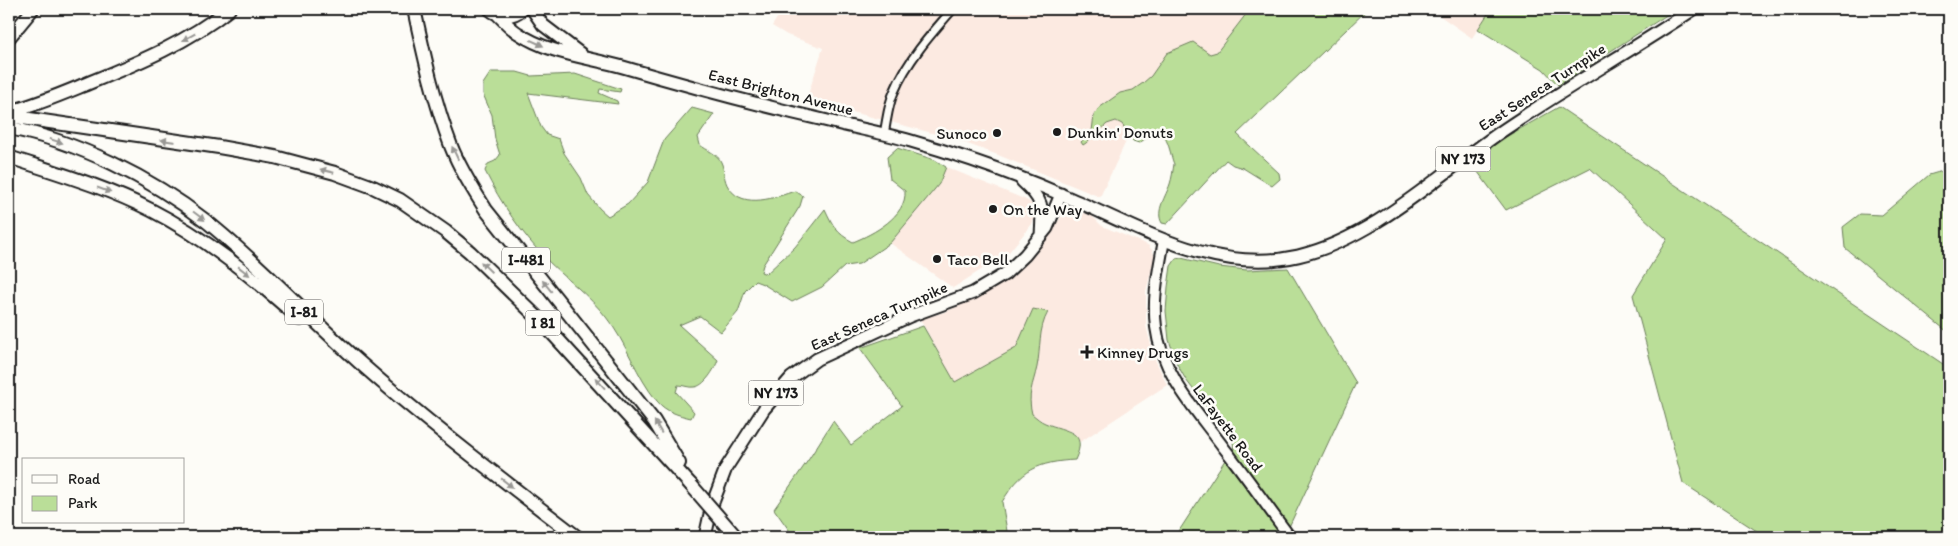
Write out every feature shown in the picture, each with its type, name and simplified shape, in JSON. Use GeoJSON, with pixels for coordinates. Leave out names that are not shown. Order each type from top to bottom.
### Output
{"type":"FeatureCollection","features":[{"type":"Feature","properties":{"kind":"highway"},"geometry":{"type":"LineString","coordinates":[[9,112],[32,106],[139,62],[207,27],[229,9]]}},
{"type":"Feature","properties":{"kind":"highway","name":"I-481"},"geometry":{"type":"LineString","coordinates":[[414,9],[431,88],[452,147],[468,180],[486,210],[654,421],[691,484]]}},
{"type":"Feature","properties":{"kind":"highway","name":"I 81"},"geometry":{"type":"LineString","coordinates":[[9,116],[246,151],[275,157],[335,173],[373,187],[400,200],[446,232],[470,252],[542,322],[691,484],[736,537]]}},
{"type":"Feature","properties":{"kind":"highway","name":"I-81"},"geometry":{"type":"LineString","coordinates":[[9,128],[73,147],[106,160],[185,205],[222,234],[359,362],[489,469],[577,537]]}},
{"type":"Feature","properties":{"kind":"highway"},"geometry":{"type":"LineString","coordinates":[[9,157],[127,199],[171,220],[254,279],[393,401],[432,431],[489,469]]}},
{"type":"Feature","properties":{"kind":"main road"},"geometry":{"type":"LineString","coordinates":[[9,38],[33,9]]}},
{"type":"Feature","properties":{"kind":"main road"},"geometry":{"type":"LineString","coordinates":[[493,12],[513,15],[522,9]]}},
{"type":"Feature","properties":{"kind":"main road"},"geometry":{"type":"LineString","coordinates":[[532,9],[542,26],[585,57]]}},
{"type":"Feature","properties":{"kind":"main road","name":"East Seneca Turnpike"},"geometry":{"type":"LineString","coordinates":[[705,537],[712,505],[726,468],[764,409],[791,378],[818,359],[910,316],[973,293],[1005,274],[1025,255],[1041,235],[1052,219],[1061,194],[1164,240],[1212,256],[1244,260],[1268,260],[1329,248],[1354,236],[1385,217],[1480,146],[1524,116],[1694,9]]}},
{"type":"Feature","properties":{"kind":"main road","name":"East Brighton Avenue"},"geometry":{"type":"LineString","coordinates":[[493,12],[516,32],[553,50],[696,88],[912,141],[1061,194]]}},
{"type":"Feature","properties":{"kind":"main road"},"geometry":{"type":"LineString","coordinates":[[1017,177],[1036,194],[1041,203],[1043,212],[1041,235]]}},
{"type":"Feature","properties":{"kind":"street"},"geometry":{"type":"LineString","coordinates":[[884,134],[894,93],[904,71],[953,9]]}},
{"type":"Feature","properties":{"kind":"street","name":"LaFayette Road"},"geometry":{"type":"LineString","coordinates":[[1164,240],[1155,288],[1154,309],[1156,328],[1163,357],[1180,389],[1290,537]]}},
{"type":"Feature","properties":{"kind":"shaded area"},"geometry":{"type":"Polygon","coordinates":[[[783,9],[1250,9],[1217,52],[1210,55],[1129,135],[1100,197],[951,138],[806,101],[823,48],[787,35],[772,26],[783,9]]]}},
{"type":"Feature","properties":{"kind":"shaded area"},"geometry":{"type":"Polygon","coordinates":[[[1430,9],[1491,9],[1472,38],[1430,9]]]}},
{"type":"Feature","properties":{"kind":"shaded area"},"geometry":{"type":"Polygon","coordinates":[[[946,167],[1030,202],[1034,209],[1035,217],[1032,224],[1009,252],[953,288],[890,243],[939,184],[946,167]]]}},
{"type":"Feature","properties":{"kind":"shaded area"},"geometry":{"type":"Polygon","coordinates":[[[1076,210],[1092,216],[1102,226],[1148,245],[1152,250],[1155,257],[1146,291],[1146,326],[1154,357],[1167,385],[1080,442],[1072,432],[1045,423],[1032,414],[1029,403],[1030,388],[1037,366],[1042,324],[1048,313],[1033,309],[1016,348],[955,382],[920,319],[945,312],[981,296],[1010,275],[1042,244],[1064,213],[1076,210]]]}},
{"type":"Feature","properties":{"kind":"green space"},"geometry":{"type":"Polygon","coordinates":[[[1250,9],[1368,9],[1237,134],[1279,173],[1280,179],[1272,186],[1226,160],[1167,224],[1162,223],[1160,209],[1170,184],[1174,164],[1168,143],[1162,135],[1158,133],[1153,134],[1139,143],[1133,141],[1122,124],[1116,121],[1107,124],[1083,145],[1081,142],[1092,131],[1094,115],[1099,108],[1120,93],[1133,90],[1143,83],[1151,76],[1167,53],[1193,42],[1210,54],[1217,52],[1250,9]]]}},
{"type":"Feature","properties":{"kind":"green space"},"geometry":{"type":"Polygon","coordinates":[[[1491,9],[1676,9],[1558,85],[1543,69],[1478,29],[1491,9]]]}},
{"type":"Feature","properties":{"kind":"green space"},"geometry":{"type":"Polygon","coordinates":[[[491,72],[517,72],[531,76],[575,74],[621,89],[620,92],[600,89],[599,93],[617,101],[618,104],[528,93],[541,127],[547,135],[559,139],[564,153],[581,178],[588,195],[608,216],[628,204],[648,182],[664,140],[692,108],[714,114],[698,137],[700,145],[715,154],[719,159],[727,185],[735,195],[743,199],[760,200],[795,191],[803,196],[800,206],[763,265],[761,272],[766,274],[795,247],[825,209],[836,228],[853,242],[879,229],[895,216],[901,208],[905,191],[890,179],[887,157],[897,148],[935,160],[946,167],[939,184],[890,243],[859,264],[845,266],[822,287],[792,302],[755,281],[745,291],[738,312],[721,332],[700,316],[679,325],[718,360],[712,372],[702,384],[692,387],[678,385],[676,392],[694,412],[691,418],[668,410],[657,401],[643,381],[620,338],[606,317],[592,301],[537,249],[497,194],[485,171],[488,164],[495,161],[500,155],[495,139],[492,115],[483,94],[483,84],[491,72]]]}},
{"type":"Feature","properties":{"kind":"green space"},"geometry":{"type":"Polygon","coordinates":[[[1559,107],[1949,368],[1949,537],[1766,537],[1683,483],[1633,295],[1667,239],[1590,168],[1506,210],[1469,160],[1559,107]]]}},
{"type":"Feature","properties":{"kind":"green space"},"geometry":{"type":"Polygon","coordinates":[[[1949,169],[1949,333],[1845,248],[1843,227],[1860,214],[1882,215],[1929,175],[1949,169]]]}},
{"type":"Feature","properties":{"kind":"green space"},"geometry":{"type":"Polygon","coordinates":[[[1181,258],[1219,267],[1247,270],[1288,268],[1356,383],[1288,529],[1234,453],[1233,441],[1186,380],[1177,364],[1169,340],[1166,311],[1171,266],[1176,259],[1181,258]]]}},
{"type":"Feature","properties":{"kind":"green space"},"geometry":{"type":"Polygon","coordinates":[[[1033,309],[1048,312],[1043,325],[1037,367],[1031,390],[1032,414],[1043,422],[1077,437],[1079,450],[1075,460],[1041,466],[1024,475],[1016,482],[1002,502],[1008,537],[794,537],[774,509],[833,421],[851,445],[902,406],[860,348],[923,326],[955,382],[1016,348],[1033,309]]]}},
{"type":"Feature","properties":{"kind":"green space"},"geometry":{"type":"Polygon","coordinates":[[[1225,460],[1283,537],[1175,537],[1225,460]]]}},
{"type":"Feature","properties":{"kind":"place","name":"Dunkin' Donuts"},"geometry":{"type":"Point","coordinates":[1057,132]}},
{"type":"Feature","properties":{"kind":"place","name":"Sunoco"},"geometry":{"type":"Point","coordinates":[997,133]}},
{"type":"Feature","properties":{"kind":"place","name":"On the Way"},"geometry":{"type":"Point","coordinates":[993,209]}},
{"type":"Feature","properties":{"kind":"place","name":"Taco Bell"},"geometry":{"type":"Point","coordinates":[937,259]}},
{"type":"Feature","properties":{"kind":"place","name":"Kinney Drugs"},"geometry":{"type":"Point","coordinates":[1087,352]}}]}
